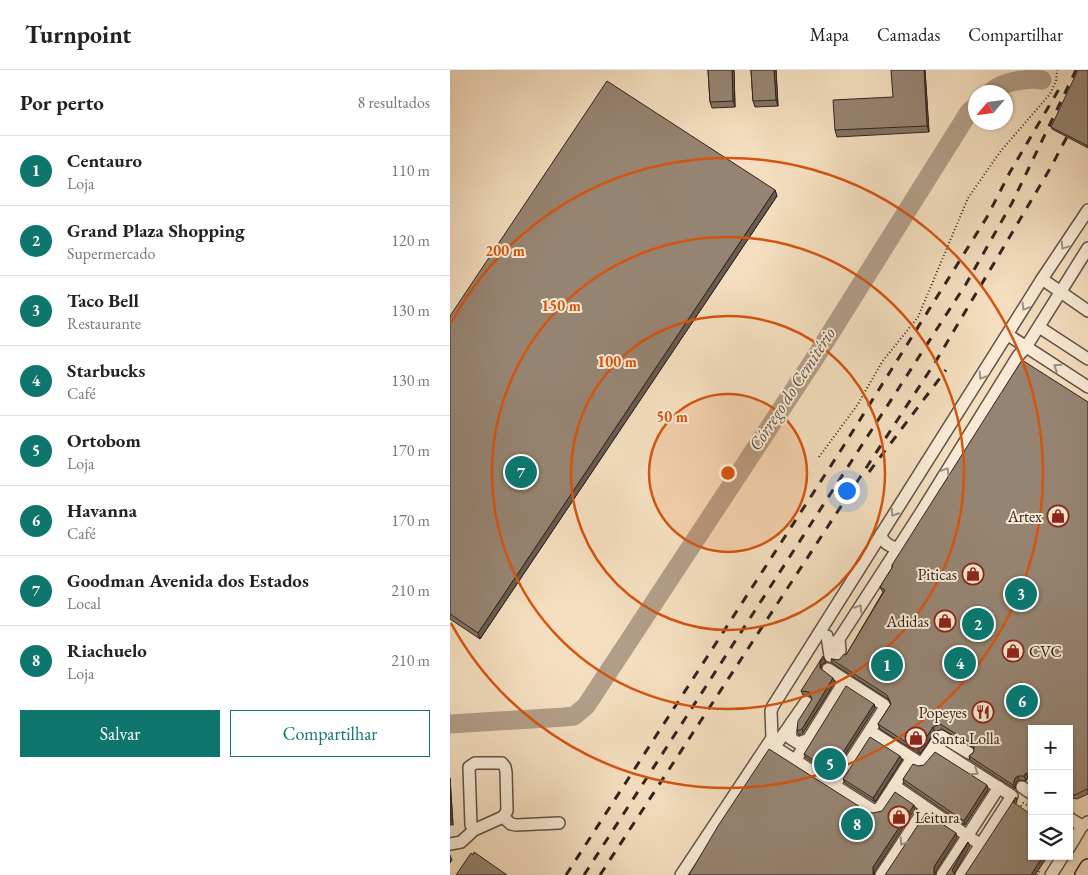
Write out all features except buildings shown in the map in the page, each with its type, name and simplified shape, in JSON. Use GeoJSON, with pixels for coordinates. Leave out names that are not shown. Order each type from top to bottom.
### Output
{"type":"FeatureCollection","features":[{"type":"Feature","properties":{"kind":"main road"},"geometry":{"type":"LineString","coordinates":[[1083,875],[1088,867]]}},
{"type":"Feature","properties":{"kind":"lane"},"geometry":{"type":"LineString","coordinates":[[681,875],[772,738],[771,708],[824,622],[998,352],[1042,279],[1087,213]]}},
{"type":"Feature","properties":{"kind":"lane"},"geometry":{"type":"LineString","coordinates":[[834,640],[889,563],[1088,248]]}},
{"type":"Feature","properties":{"kind":"lane"},"geometry":{"type":"LineString","coordinates":[[1042,279],[1088,310]]}},
{"type":"Feature","properties":{"kind":"lane"},"geometry":{"type":"LineString","coordinates":[[1039,327],[1088,359]]}},
{"type":"Feature","properties":{"kind":"lane"},"geometry":{"type":"LineString","coordinates":[[1008,335],[1088,387]]}},
{"type":"Feature","properties":{"kind":"lane"},"geometry":{"type":"LineString","coordinates":[[998,352],[1014,363]]}},
{"type":"Feature","properties":{"kind":"lane"},"geometry":{"type":"LineString","coordinates":[[881,534],[885,542],[897,549]]}},
{"type":"Feature","properties":{"kind":"lane"},"geometry":{"type":"LineString","coordinates":[[870,552],[879,552],[889,563]]}},
{"type":"Feature","properties":{"kind":"lane"},"geometry":{"type":"LineString","coordinates":[[824,622],[834,640],[834,656]]}},
{"type":"Feature","properties":{"kind":"lane"},"geometry":{"type":"LineString","coordinates":[[828,669],[884,705],[885,710],[834,786]]}},
{"type":"Feature","properties":{"kind":"lane"},"geometry":{"type":"LineString","coordinates":[[795,761],[845,680]]}},
{"type":"Feature","properties":{"kind":"lane"},"geometry":{"type":"LineString","coordinates":[[806,702],[792,720],[776,748],[876,811],[895,786],[912,758]]}},
{"type":"Feature","properties":{"kind":"lane"},"geometry":{"type":"LineString","coordinates":[[792,720],[790,738],[798,743],[807,740]]}},
{"type":"Feature","properties":{"kind":"lane"},"geometry":{"type":"LineString","coordinates":[[870,731],[922,763],[939,738],[943,737],[969,753]]}},
{"type":"Feature","properties":{"kind":"lane"},"geometry":{"type":"LineString","coordinates":[[934,746],[999,787],[1020,792],[961,875]]}},
{"type":"Feature","properties":{"kind":"lane"},"geometry":{"type":"LineString","coordinates":[[450,844],[462,842],[474,830],[503,817],[507,811],[505,767],[499,762],[472,764],[468,770],[471,825],[474,830]]}},
{"type":"Feature","properties":{"kind":"lane"},"geometry":{"type":"LineString","coordinates":[[895,786],[981,845]]}},
{"type":"Feature","properties":{"kind":"lane"},"geometry":{"type":"LineString","coordinates":[[942,875],[999,787]]}},
{"type":"Feature","properties":{"kind":"lane"},"geometry":{"type":"LineString","coordinates":[[881,875],[925,808]]}},
{"type":"Feature","properties":{"kind":"lane"},"geometry":{"type":"LineString","coordinates":[[503,817],[516,826],[559,823]]}},
{"type":"Feature","properties":{"kind":"lane"},"geometry":{"type":"LineString","coordinates":[[1073,820],[1085,824],[1073,842]]}},
{"type":"Feature","properties":{"kind":"lane"},"geometry":{"type":"LineString","coordinates":[[1051,875],[1061,860]]}},
{"type":"Feature","properties":{"kind":"path"},"geometry":{"type":"LineString","coordinates":[[819,457],[858,404],[882,362],[918,317],[968,198],[1000,152],[1050,94],[1056,81],[1056,70]]}},
{"type":"Feature","properties":{"kind":"path"},"geometry":{"type":"LineString","coordinates":[[1018,810],[1023,803],[1028,806]]}},
{"type":"Feature","properties":{"kind":"waterway","name":"Córrego do Cemitério"},"geometry":{"type":"LineString","coordinates":[[1002,85],[1029,79],[1042,80]]}},
{"type":"Feature","properties":{"kind":"waterway","name":"Córrego do Cemitério"},"geometry":{"type":"LineString","coordinates":[[450,724],[574,716],[586,706],[813,361],[968,114]]}},
{"type":"Feature","properties":{"kind":"railway"},"geometry":{"type":"LineString","coordinates":[[584,875],[966,284],[1012,203],[1076,70]]}},
{"type":"Feature","properties":{"kind":"railway"},"geometry":{"type":"LineString","coordinates":[[566,875],[841,450],[987,217],[1010,172],[1062,84]]}},
{"type":"Feature","properties":{"kind":"railway"},"geometry":{"type":"LineString","coordinates":[[600,875],[936,361],[1051,167],[1088,97]]}},
{"type":"Feature","properties":{"kind":"railway"},"geometry":{"type":"LineString","coordinates":[[869,472],[946,370]]}},
{"type":"Feature","properties":{"kind":"place","name":"Goodman Avenida dos Estados"},"geometry":{"type":"Point","coordinates":[521,472]}},
{"type":"Feature","properties":{"kind":"place","name":"Artex"},"geometry":{"type":"Point","coordinates":[1058,516]}},
{"type":"Feature","properties":{"kind":"place","name":"Piticas"},"geometry":{"type":"Point","coordinates":[973,574]}},
{"type":"Feature","properties":{"kind":"place","name":"Taco Bell"},"geometry":{"type":"Point","coordinates":[1021,594]}},
{"type":"Feature","properties":{"kind":"place","name":"Adidas"},"geometry":{"type":"Point","coordinates":[945,621]}},
{"type":"Feature","properties":{"kind":"place","name":"Grand Plaza Shopping"},"geometry":{"type":"Point","coordinates":[978,624]}},
{"type":"Feature","properties":{"kind":"place","name":"CVC"},"geometry":{"type":"Point","coordinates":[1013,651]}},
{"type":"Feature","properties":{"kind":"place","name":"Starbucks"},"geometry":{"type":"Point","coordinates":[960,663]}},
{"type":"Feature","properties":{"kind":"place","name":"Centauro"},"geometry":{"type":"Point","coordinates":[887,665]}},
{"type":"Feature","properties":{"kind":"place","name":"Havanna"},"geometry":{"type":"Point","coordinates":[1022,701]}},
{"type":"Feature","properties":{"kind":"place","name":"Popeyes"},"geometry":{"type":"Point","coordinates":[983,712]}},
{"type":"Feature","properties":{"kind":"place","name":"Santa Lolla"},"geometry":{"type":"Point","coordinates":[916,738]}},
{"type":"Feature","properties":{"kind":"place","name":"Ortobom"},"geometry":{"type":"Point","coordinates":[830,764]}},
{"type":"Feature","properties":{"kind":"place","name":"Leitura"},"geometry":{"type":"Point","coordinates":[899,817]}},
{"type":"Feature","properties":{"kind":"place","name":"Riachuelo"},"geometry":{"type":"Point","coordinates":[857,824]}}]}
